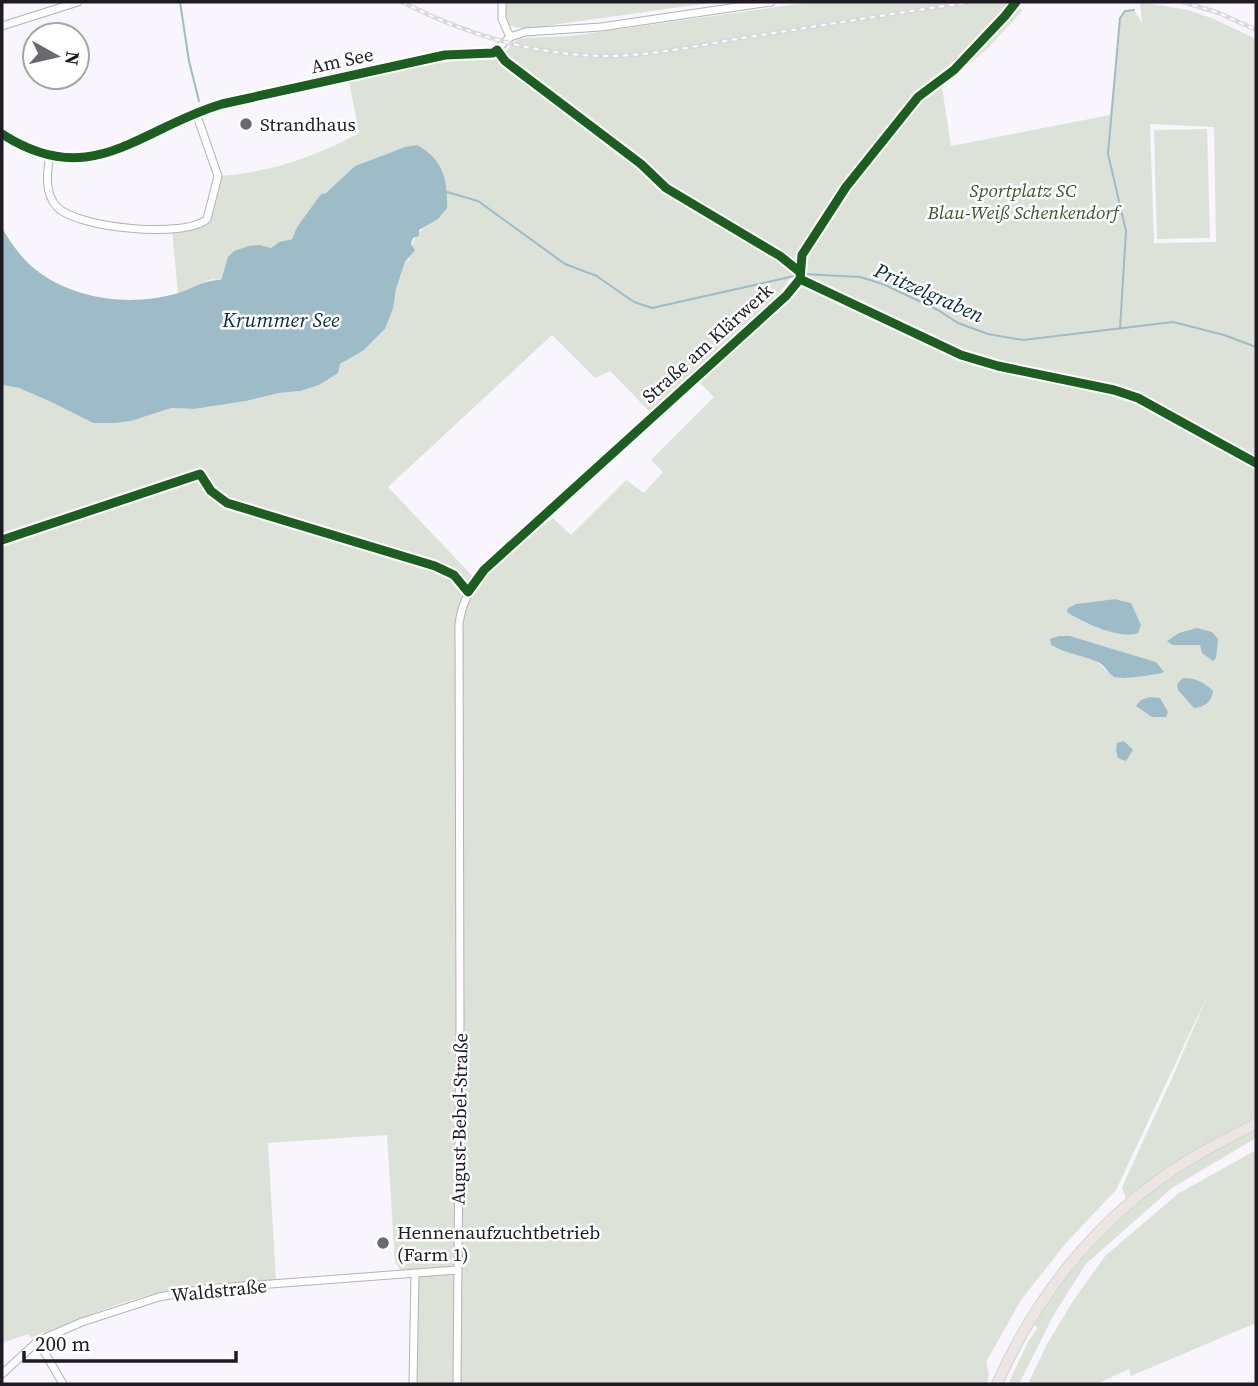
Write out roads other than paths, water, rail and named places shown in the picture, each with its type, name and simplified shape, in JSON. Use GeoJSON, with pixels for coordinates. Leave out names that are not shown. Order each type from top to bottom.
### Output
{"type":"FeatureCollection","features":[{"type":"Feature","properties":{"kind":"main road"},"geometry":{"type":"LineString","coordinates":[[997,1384],[1031,1317],[1058,1277],[1086,1245],[1130,1202],[1177,1167],[1256,1123]]}},
{"type":"Feature","properties":{"kind":"street"},"geometry":{"type":"LineString","coordinates":[[2,26],[74,2]]}},
{"type":"Feature","properties":{"kind":"street"},"geometry":{"type":"LineString","coordinates":[[502,2],[502,19],[510,37],[525,33],[601,27],[771,2]]}},
{"type":"Feature","properties":{"kind":"street","name":"Straße am Klärwerk"},"geometry":{"type":"LineString","coordinates":[[468,592],[484,570],[786,296],[800,274],[802,255],[830,209],[906,111],[918,97],[954,70],[1016,2]]}},
{"type":"Feature","properties":{"kind":"street","name":"Am See"},"geometry":{"type":"LineString","coordinates":[[2,134],[24,148],[50,155],[88,157],[108,153],[222,104],[445,55],[493,53],[510,37]]}},
{"type":"Feature","properties":{"kind":"street"},"geometry":{"type":"LineString","coordinates":[[50,155],[47,169],[49,191],[52,200],[67,214],[142,230],[195,226],[207,219],[218,176],[196,113]]}},
{"type":"Feature","properties":{"kind":"street","name":"August-Bebel-Straße"},"geometry":{"type":"LineString","coordinates":[[457,1384],[459,624],[468,592]]}},
{"type":"Feature","properties":{"kind":"street","name":"Waldstraße"},"geometry":{"type":"LineString","coordinates":[[2,1374],[38,1341],[82,1322],[170,1295],[204,1289],[457,1270]]}},
{"type":"Feature","properties":{"kind":"street"},"geometry":{"type":"LineString","coordinates":[[413,1384],[415,1273]]}},
{"type":"Feature","properties":{"kind":"street"},"geometry":{"type":"LineString","coordinates":[[38,1341],[63,1384]]}},
{"type":"Feature","properties":{"kind":"water","name":"Krummer See"},"geometry":{"type":"Polygon","coordinates":[[[417,145],[433,157],[442,171],[447,208],[438,219],[419,230],[419,236],[413,238],[411,244],[415,250],[405,262],[385,329],[364,350],[340,364],[338,373],[319,385],[246,401],[194,409],[171,408],[131,421],[93,423],[19,388],[2,385],[2,228],[34,269],[55,282],[88,295],[105,298],[158,298],[209,281],[221,280],[228,257],[234,251],[260,245],[271,248],[279,242],[292,239],[297,227],[321,194],[326,193],[355,166],[417,145]]]}},
{"type":"Feature","properties":{"kind":"water"},"geometry":{"type":"Polygon","coordinates":[[[1115,599],[1131,603],[1141,625],[1138,633],[1130,635],[1112,632],[1091,625],[1067,612],[1068,608],[1076,604],[1115,599]]]}},
{"type":"Feature","properties":{"kind":"water"},"geometry":{"type":"Polygon","coordinates":[[[1197,628],[1212,632],[1218,639],[1216,658],[1213,661],[1202,653],[1200,645],[1172,645],[1167,641],[1179,633],[1197,628]]]}},
{"type":"Feature","properties":{"kind":"water"},"geometry":{"type":"Polygon","coordinates":[[[1070,636],[1156,662],[1164,672],[1139,677],[1114,677],[1098,662],[1051,645],[1050,639],[1070,636]]]}},
{"type":"Feature","properties":{"kind":"water"},"geometry":{"type":"Polygon","coordinates":[[[1183,678],[1196,680],[1210,688],[1213,691],[1209,701],[1194,708],[1178,690],[1177,684],[1183,678]]]}},
{"type":"Feature","properties":{"kind":"water"},"geometry":{"type":"Polygon","coordinates":[[[1160,698],[1168,712],[1166,717],[1152,717],[1136,706],[1141,700],[1160,698]]]}},
{"type":"Feature","properties":{"kind":"water"},"geometry":{"type":"Polygon","coordinates":[[[1124,741],[1133,750],[1126,761],[1118,758],[1116,750],[1117,743],[1124,741]]]}},
{"type":"Feature","properties":{"kind":"waterway"},"geometry":{"type":"LineString","coordinates":[[180,2],[189,61],[199,101]]}},
{"type":"Feature","properties":{"kind":"waterway"},"geometry":{"type":"LineString","coordinates":[[1120,329],[1126,231],[1108,154],[1120,18],[1125,11],[1134,10]]}},
{"type":"Feature","properties":{"kind":"waterway","name":"Pritzelgraben"},"geometry":{"type":"LineString","coordinates":[[447,192],[478,201],[565,264],[597,276]]}},
{"type":"Feature","properties":{"kind":"waterway","name":"Pritzelgraben"},"geometry":{"type":"LineString","coordinates":[[804,274],[860,277],[883,284],[938,310],[958,323],[988,334],[1023,340],[1173,322],[1224,335],[1256,347]]}},
{"type":"Feature","properties":{"kind":"waterway","name":"Pritzelgraben"},"geometry":{"type":"LineString","coordinates":[[598,277],[634,302],[652,308],[799,275]]}},
{"type":"Feature","properties":{"kind":"railway"},"geometry":{"type":"LineString","coordinates":[[402,2],[450,24],[500,41],[552,52],[605,56],[674,50],[972,2]]}},
{"type":"Feature","properties":{"kind":"railway"},"geometry":{"type":"LineString","coordinates":[[1183,2],[1219,13],[1256,30]]}},
{"type":"Feature","properties":{"kind":"place","name":"Strandhaus"},"geometry":{"type":"Point","coordinates":[246,124]}},
{"type":"Feature","properties":{"kind":"place","name":"Hennenaufzuchtbetrieb (Farm 1)"},"geometry":{"type":"Point","coordinates":[383,1243]}},
{"type":"Feature","properties":{"kind":"park label","name":"Sportplatz SC Blau-Weiß Schenkendorf"},"geometry":{"type":"Point","coordinates":[1023,201]}}]}
